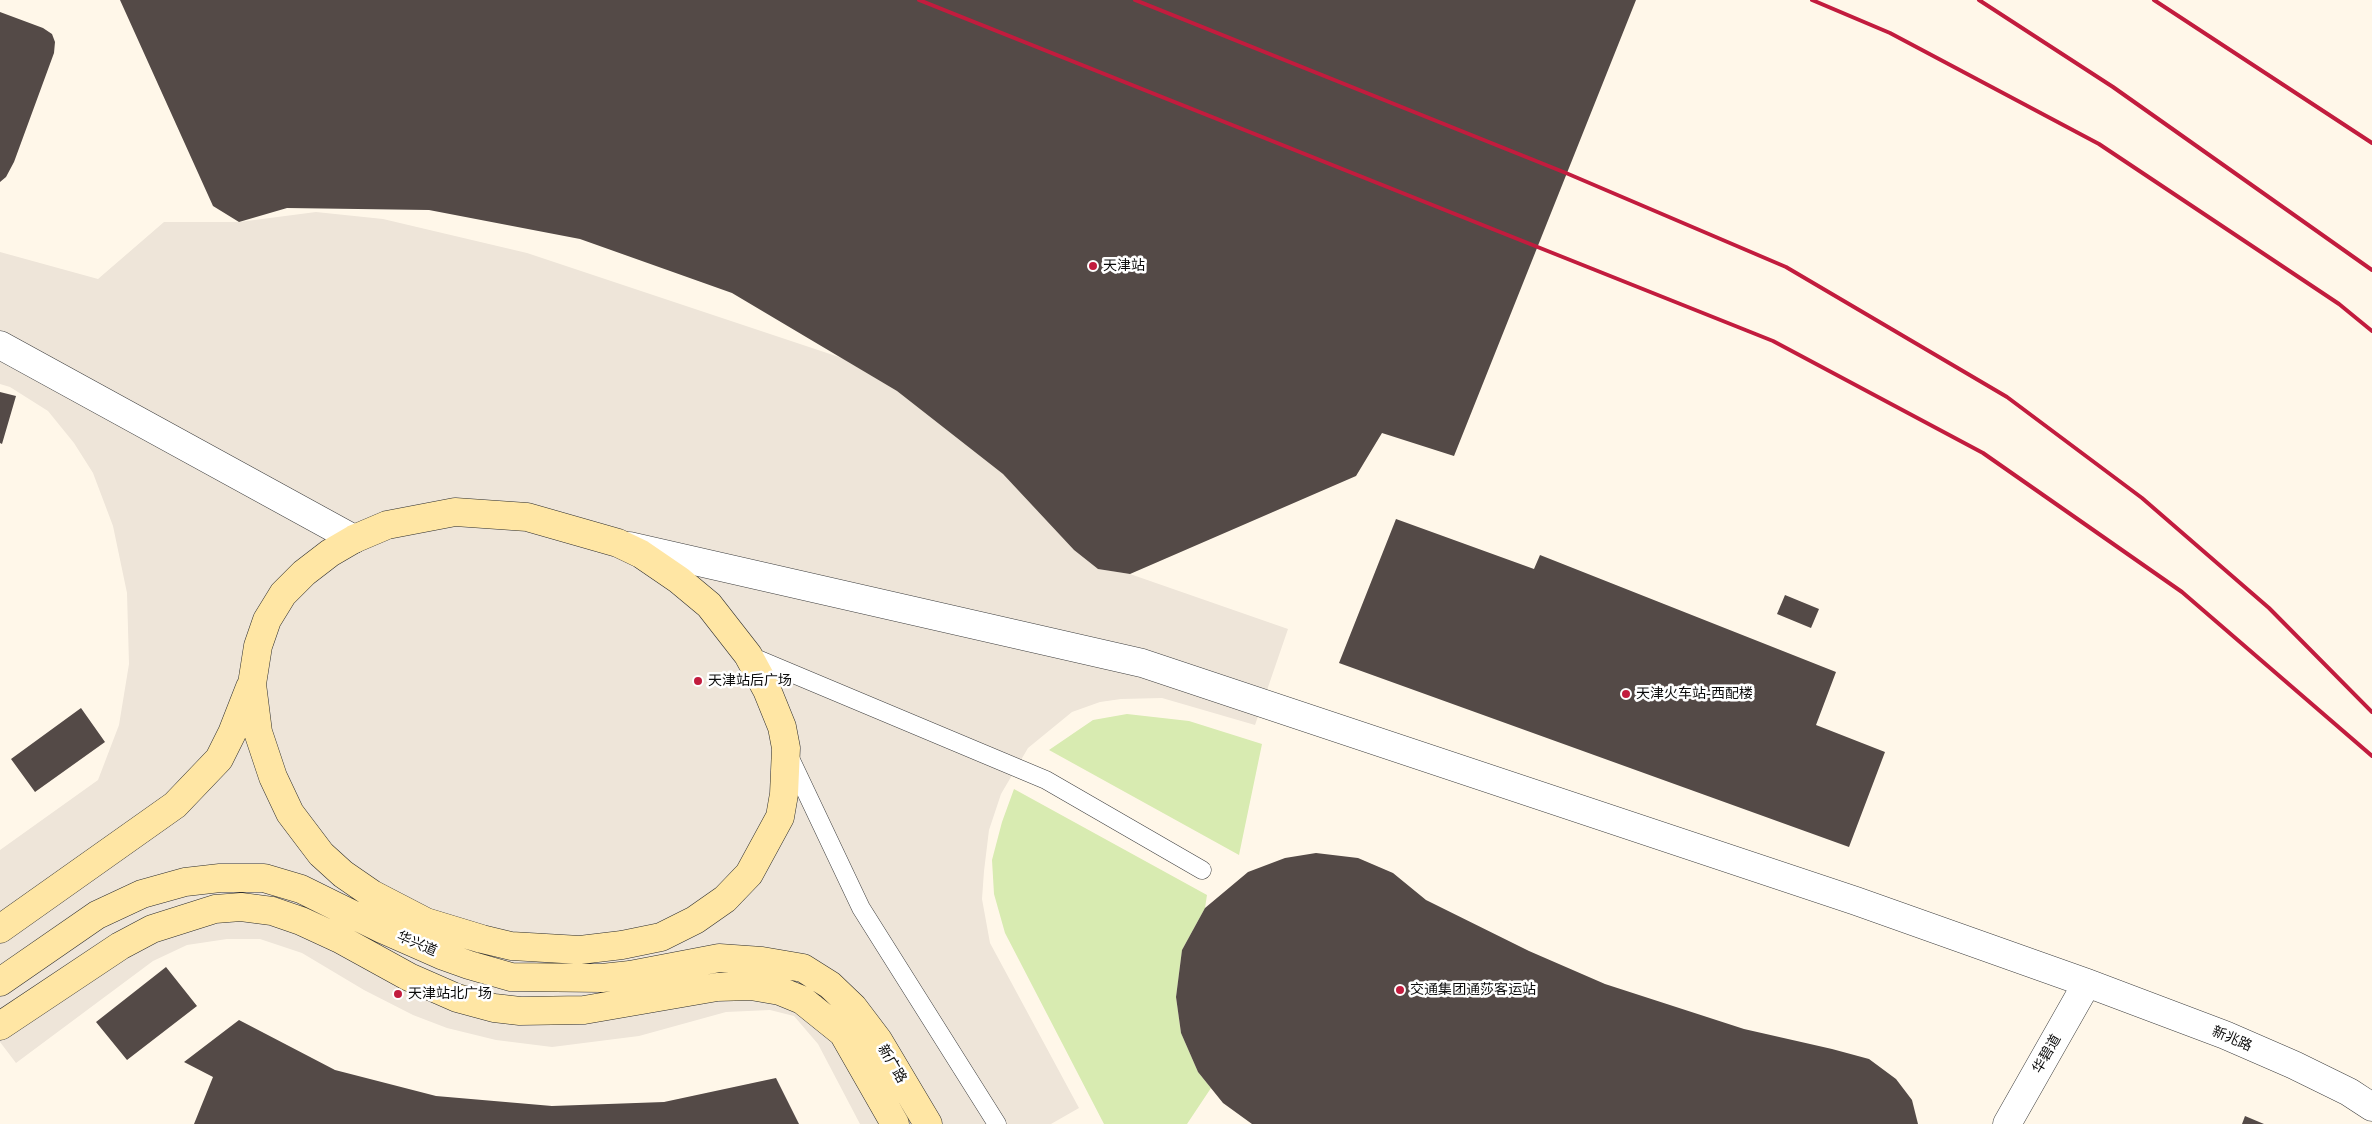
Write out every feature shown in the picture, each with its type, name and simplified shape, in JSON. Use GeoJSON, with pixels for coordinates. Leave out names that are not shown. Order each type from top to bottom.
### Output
{"type":"FeatureCollection","features":[{"type":"Feature","properties":{"kind":"main road"},"geometry":{"type":"LineString","coordinates":[[0,929],[175,805],[219,758],[232,733],[252,684],[258,646],[267,620],[283,594],[304,573],[330,553],[387,525],[455,512],[527,517],[618,544],[641,554],[661,567],[709,605],[748,655],[777,711],[786,748],[787,771],[780,817],[749,874],[725,899],[695,920],[660,937],[580,950],[511,946],[444,928],[398,909],[343,874],[321,854],[290,813],[273,776],[258,732],[252,684]]}},
{"type":"Feature","properties":{"kind":"main road","name":"华兴道"},"geometry":{"type":"LineString","coordinates":[[0,982],[97,915],[142,894],[185,882],[238,877],[264,878],[301,889],[382,929],[441,955],[504,975],[524,978],[602,978],[630,975],[719,958],[762,961],[803,968],[830,985],[852,1007]]}},
{"type":"Feature","properties":{"kind":"main road"},"geometry":{"type":"LineString","coordinates":[[0,1026],[120,946],[152,929],[215,909],[241,907],[272,911],[301,921],[340,939],[410,977],[457,998],[494,1008],[520,1011],[584,1010],[716,987],[751,986],[780,991],[802,1000],[843,1033],[895,1124]]}},
{"type":"Feature","properties":{"kind":"main road","name":"新广路"},"geometry":{"type":"LineString","coordinates":[[852,1007],[878,1040],[928,1124]]}},
{"type":"Feature","properties":{"kind":"street"},"geometry":{"type":"LineString","coordinates":[[0,345],[354,540]]}},
{"type":"Feature","properties":{"kind":"street","name":"新兆路"},"geometry":{"type":"LineString","coordinates":[[618,544],[1142,662],[1846,898],[2087,983],[2234,1039],[2294,1065],[2349,1092],[2372,1107]]}},
{"type":"Feature","properties":{"kind":"street","name":"华碧道"},"geometry":{"type":"LineString","coordinates":[[2007,1124],[2087,983]]}},
{"type":"Feature","properties":{"kind":"lane"},"geometry":{"type":"LineString","coordinates":[[748,655],[1046,780],[1202,870]]}},
{"type":"Feature","properties":{"kind":"lane"},"geometry":{"type":"LineString","coordinates":[[786,748],[861,908],[997,1124]]}},
{"type":"Feature","properties":{"kind":"green space"},"geometry":{"type":"Polygon","coordinates":[[[1127,714],[1189,721],[1262,744],[1239,855],[1049,750],[1093,720],[1127,714]]]}},
{"type":"Feature","properties":{"kind":"green space"},"geometry":{"type":"Polygon","coordinates":[[[1014,789],[1207,895],[1205,908],[1182,950],[1176,997],[1181,1033],[1198,1072],[1211,1088],[1187,1124],[1104,1124],[1005,933],[994,894],[992,860],[1002,822],[1014,789]]]}},
{"type":"Feature","properties":{"kind":"shaded area","name":"天津站后广场"},"geometry":{"type":"Polygon","coordinates":[[[316,212],[383,219],[527,253],[842,358],[897,391],[1003,474],[1074,550],[1098,569],[1130,574],[1288,629],[1255,725],[1162,698],[1121,699],[1100,702],[1072,712],[1028,748],[1001,794],[989,830],[984,871],[982,899],[990,943],[1079,1108],[1051,1124],[860,1124],[818,1044],[794,1016],[770,1010],[726,1012],[639,1036],[552,1047],[496,1040],[447,1028],[413,1015],[364,990],[302,953],[260,939],[227,939],[187,945],[153,961],[16,1063],[0,1042],[0,850],[98,780],[119,725],[129,664],[127,593],[113,526],[93,473],[74,443],[48,411],[10,387],[0,384],[0,252],[98,279],[164,222],[239,222],[316,212]]]}},
{"type":"Feature","properties":{"kind":"building","name":"天津站"},"geometry":{"type":"Polygon","coordinates":[[[120,0],[1636,0],[1454,456],[1382,433],[1356,476],[1130,574],[1098,569],[1074,550],[1003,474],[897,391],[732,293],[580,239],[429,210],[287,208],[239,222],[213,206],[120,0]]]}},
{"type":"Feature","properties":{"kind":"building"},"geometry":{"type":"Polygon","coordinates":[[[0,12],[43,28],[52,34],[55,42],[54,53],[14,162],[6,177],[0,182],[0,12]]]}},
{"type":"Feature","properties":{"kind":"building"},"geometry":{"type":"Polygon","coordinates":[[[0,392],[16,396],[2,444],[0,443],[0,392]]]}},
{"type":"Feature","properties":{"kind":"building","name":"天津火车站-西配楼"},"geometry":{"type":"Polygon","coordinates":[[[1396,519],[1534,569],[1540,555],[1836,672],[1816,725],[1885,752],[1849,847],[1339,663],[1396,519]]]}},
{"type":"Feature","properties":{"kind":"building"},"geometry":{"type":"Polygon","coordinates":[[[1785,595],[1819,609],[1811,628],[1777,614],[1785,595]]]}},
{"type":"Feature","properties":{"kind":"building"},"geometry":{"type":"Polygon","coordinates":[[[81,708],[105,742],[35,792],[11,759],[81,708]]]}},
{"type":"Feature","properties":{"kind":"building","name":"交通集团通莎客运站"},"geometry":{"type":"Polygon","coordinates":[[[1316,853],[1358,858],[1393,873],[1426,900],[1529,951],[1605,984],[1744,1029],[1869,1059],[1896,1079],[1912,1100],[1918,1124],[1252,1124],[1223,1103],[1198,1072],[1181,1033],[1176,997],[1182,950],[1205,908],[1248,872],[1285,858],[1316,853]]]}},
{"type":"Feature","properties":{"kind":"building"},"geometry":{"type":"Polygon","coordinates":[[[166,967],[197,1006],[127,1060],[96,1022],[166,967]]]}},
{"type":"Feature","properties":{"kind":"building"},"geometry":{"type":"Polygon","coordinates":[[[239,1020],[335,1070],[436,1096],[552,1106],[664,1102],[776,1078],[799,1124],[194,1124],[213,1077],[184,1062],[239,1020]]]}},
{"type":"Feature","properties":{"kind":"building"},"geometry":{"type":"Polygon","coordinates":[[[2245,1116],[2264,1124],[2242,1124],[2245,1116]]]}},
{"type":"Feature","properties":{"kind":"railway"},"geometry":{"type":"LineString","coordinates":[[919,0],[1773,341],[1983,453],[2182,592],[2372,756]]}},
{"type":"Feature","properties":{"kind":"railway"},"geometry":{"type":"LineString","coordinates":[[1135,0],[1566,173],[1786,267],[2007,397],[2142,498],[2269,608],[2372,712]]}},
{"type":"Feature","properties":{"kind":"railway"},"geometry":{"type":"LineString","coordinates":[[1812,0],[1890,33],[2099,144],[2339,304],[2372,331]]}},
{"type":"Feature","properties":{"kind":"railway"},"geometry":{"type":"LineString","coordinates":[[1979,0],[2113,87],[2372,270]]}},
{"type":"Feature","properties":{"kind":"railway"},"geometry":{"type":"LineString","coordinates":[[2154,0],[2372,143]]}},
{"type":"Feature","properties":{"kind":"place","name":"天津站"},"geometry":{"type":"Point","coordinates":[1093,266]}},
{"type":"Feature","properties":{"kind":"place","name":"天津站后广场"},"geometry":{"type":"Point","coordinates":[698,681]}},
{"type":"Feature","properties":{"kind":"place","name":"天津火车站-西配楼"},"geometry":{"type":"Point","coordinates":[1626,694]}},
{"type":"Feature","properties":{"kind":"place","name":"交通集团通莎客运站"},"geometry":{"type":"Point","coordinates":[1400,990]}},
{"type":"Feature","properties":{"kind":"place","name":"天津站北广场"},"geometry":{"type":"Point","coordinates":[398,994]}}]}
